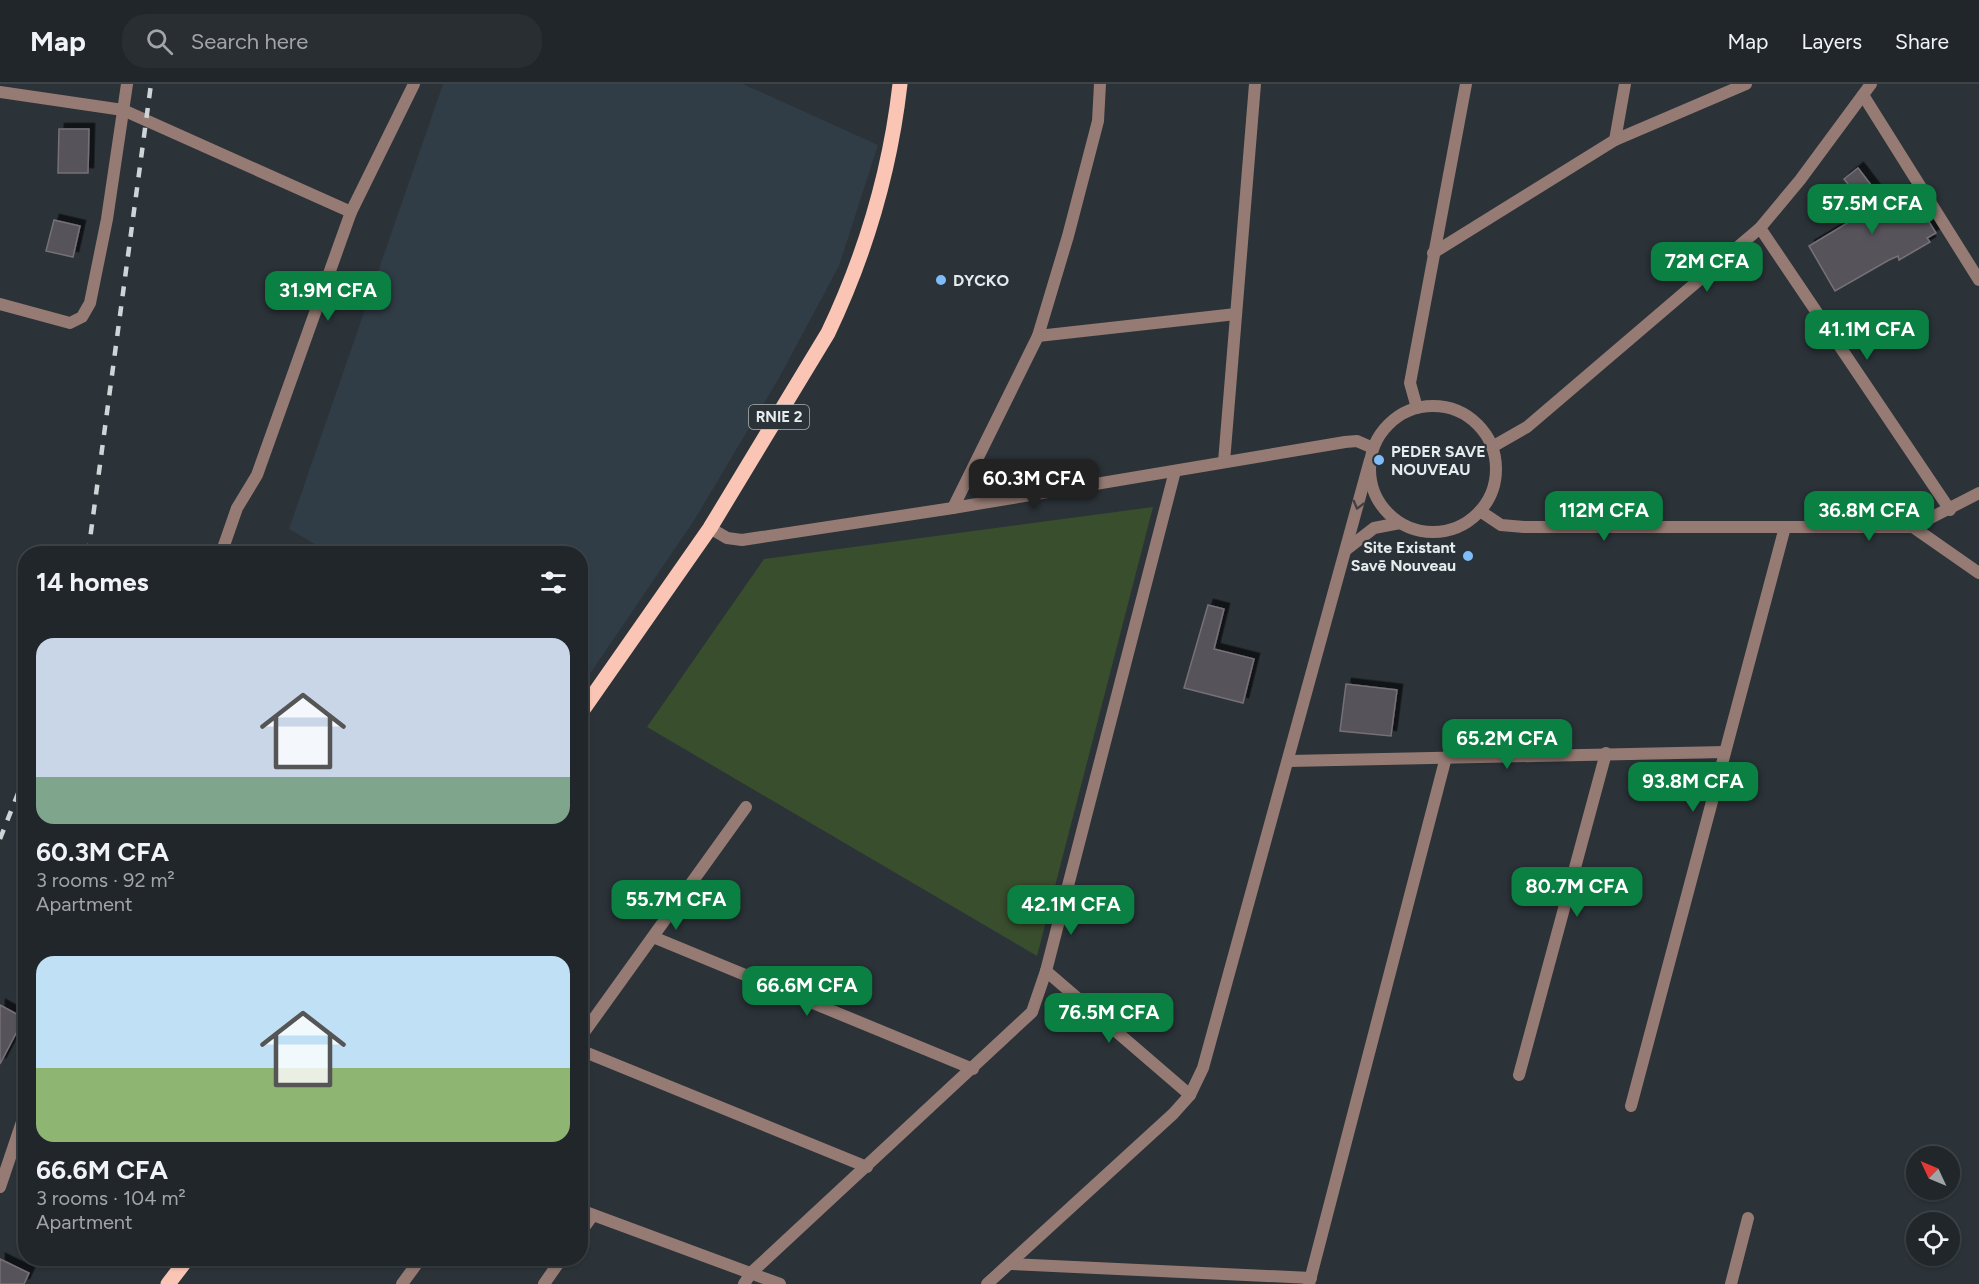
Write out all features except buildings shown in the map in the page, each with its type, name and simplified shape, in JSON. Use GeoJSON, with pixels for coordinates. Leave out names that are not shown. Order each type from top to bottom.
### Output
{"type":"FeatureCollection","features":[{"type":"Feature","properties":{"kind":"main road","name":"RNIE 2"},"geometry":{"type":"LineString","coordinates":[[588,703],[710,528],[797,387],[844,299],[861,259],[883,187],[893,139],[900,84]]}},
{"type":"Feature","properties":{"kind":"main road"},"geometry":{"type":"LineString","coordinates":[[168,1284],[182,1266]]}},
{"type":"Feature","properties":{"kind":"street"},"geometry":{"type":"LineString","coordinates":[[0,304],[70,323],[82,317],[92,292],[107,219],[127,84]]}},
{"type":"Feature","properties":{"kind":"street"},"geometry":{"type":"LineString","coordinates":[[224,546],[237,508],[257,475],[351,212],[414,84]]}},
{"type":"Feature","properties":{"kind":"street"},"geometry":{"type":"LineString","coordinates":[[953,508],[1038,336],[1068,236],[1098,121],[1100,84]]}},
{"type":"Feature","properties":{"kind":"street"},"geometry":{"type":"LineString","coordinates":[[1224,462],[1255,84]]}},
{"type":"Feature","properties":{"kind":"street"},"geometry":{"type":"LineString","coordinates":[[1417,408],[1410,383],[1466,84]]}},
{"type":"Feature","properties":{"kind":"street"},"geometry":{"type":"LineString","coordinates":[[1616,140],[1625,84]]}},
{"type":"Feature","properties":{"kind":"street"},"geometry":{"type":"LineString","coordinates":[[1433,254],[1616,140],[1746,84]]}},
{"type":"Feature","properties":{"kind":"street"},"geometry":{"type":"LineString","coordinates":[[1492,447],[1527,427],[1760,228],[1800,180],[1871,84]]}},
{"type":"Feature","properties":{"kind":"street"},"geometry":{"type":"LineString","coordinates":[[0,92],[123,110],[351,212]]}},
{"type":"Feature","properties":{"kind":"street"},"geometry":{"type":"LineString","coordinates":[[1863,94],[1979,280]]}},
{"type":"Feature","properties":{"kind":"street"},"geometry":{"type":"LineString","coordinates":[[1760,228],[1950,510]]}},
{"type":"Feature","properties":{"kind":"street"},"geometry":{"type":"LineString","coordinates":[[1038,336],[1236,314]]}},
{"type":"Feature","properties":{"kind":"street"},"geometry":{"type":"LineString","coordinates":[[987,1284],[1173,1114],[1190,1095],[1203,1068],[1372,454],[1385,427],[1405,412],[1417,408],[1442,406],[1465,414],[1483,430],[1492,447],[1495,477],[1490,495],[1480,511],[1460,526],[1442,531],[1424,531],[1400,523],[1386,512],[1376,496],[1370,479],[1372,454]]}},
{"type":"Feature","properties":{"kind":"street"},"geometry":{"type":"LineString","coordinates":[[710,528],[727,538],[742,540],[953,508],[1345,442],[1357,441],[1372,454]]}},
{"type":"Feature","properties":{"kind":"street"},"geometry":{"type":"LineString","coordinates":[[744,1284],[751,1273],[1032,1012],[1047,971],[1175,471]]}},
{"type":"Feature","properties":{"kind":"street"},"geometry":{"type":"LineString","coordinates":[[1480,511],[1501,525],[1512,526],[1913,526],[1950,510],[1979,493]]}},
{"type":"Feature","properties":{"kind":"street"},"geometry":{"type":"LineString","coordinates":[[1346,549],[1374,528],[1400,523]]}},
{"type":"Feature","properties":{"kind":"street"},"geometry":{"type":"LineString","coordinates":[[1913,526],[1979,573]]}},
{"type":"Feature","properties":{"kind":"street"},"geometry":{"type":"LineString","coordinates":[[1631,1106],[1785,527]]}},
{"type":"Feature","properties":{"kind":"street"},"geometry":{"type":"LineString","coordinates":[[1289,761],[1725,752]]}},
{"type":"Feature","properties":{"kind":"street"},"geometry":{"type":"LineString","coordinates":[[1519,1076],[1606,753]]}},
{"type":"Feature","properties":{"kind":"street"},"geometry":{"type":"LineString","coordinates":[[1011,1264],[1310,1281],[1446,757]]}},
{"type":"Feature","properties":{"kind":"street"},"geometry":{"type":"LineString","coordinates":[[588,1027],[746,807]]}},
{"type":"Feature","properties":{"kind":"street"},"geometry":{"type":"LineString","coordinates":[[653,937],[973,1069]]}},
{"type":"Feature","properties":{"kind":"street"},"geometry":{"type":"LineString","coordinates":[[1047,971],[1190,1095]]}},
{"type":"Feature","properties":{"kind":"street"},"geometry":{"type":"LineString","coordinates":[[588,1053],[867,1167]]}},
{"type":"Feature","properties":{"kind":"street"},"geometry":{"type":"LineString","coordinates":[[0,1187],[18,1134]]}},
{"type":"Feature","properties":{"kind":"street"},"geometry":{"type":"LineString","coordinates":[[588,1213],[780,1284]]}},
{"type":"Feature","properties":{"kind":"street"},"geometry":{"type":"LineString","coordinates":[[588,1222],[593,1215]]}},
{"type":"Feature","properties":{"kind":"street"},"geometry":{"type":"LineString","coordinates":[[1731,1284],[1748,1218]]}},
{"type":"Feature","properties":{"kind":"street"},"geometry":{"type":"LineString","coordinates":[[402,1284],[415,1266]]}},
{"type":"Feature","properties":{"kind":"street"},"geometry":{"type":"LineString","coordinates":[[544,1284],[556,1266]]}},
{"type":"Feature","properties":{"kind":"shaded area"},"geometry":{"type":"Polygon","coordinates":[[[443,84],[743,84],[878,145],[839,266],[779,378],[695,519],[588,677],[588,546],[318,546],[289,529],[443,84]]]}},
{"type":"Feature","properties":{"kind":"green space"},"geometry":{"type":"Polygon","coordinates":[[[1153,507],[1037,956],[647,727],[764,559],[1153,507]]]}},
{"type":"Feature","properties":{"kind":"railway"},"geometry":{"type":"LineString","coordinates":[[89,546],[151,84]]}},
{"type":"Feature","properties":{"kind":"railway"},"geometry":{"type":"LineString","coordinates":[[0,839],[18,793]]}},
{"type":"Feature","properties":{"kind":"place","name":"DYCKO"},"geometry":{"type":"Point","coordinates":[941,280]}},
{"type":"Feature","properties":{"kind":"place","name":"PEDER SAVE NOUVEAU"},"geometry":{"type":"Point","coordinates":[1379,460]}},
{"type":"Feature","properties":{"kind":"place","name":"Site Existant Savē Nouveau"},"geometry":{"type":"Point","coordinates":[1468,556]}}]}
